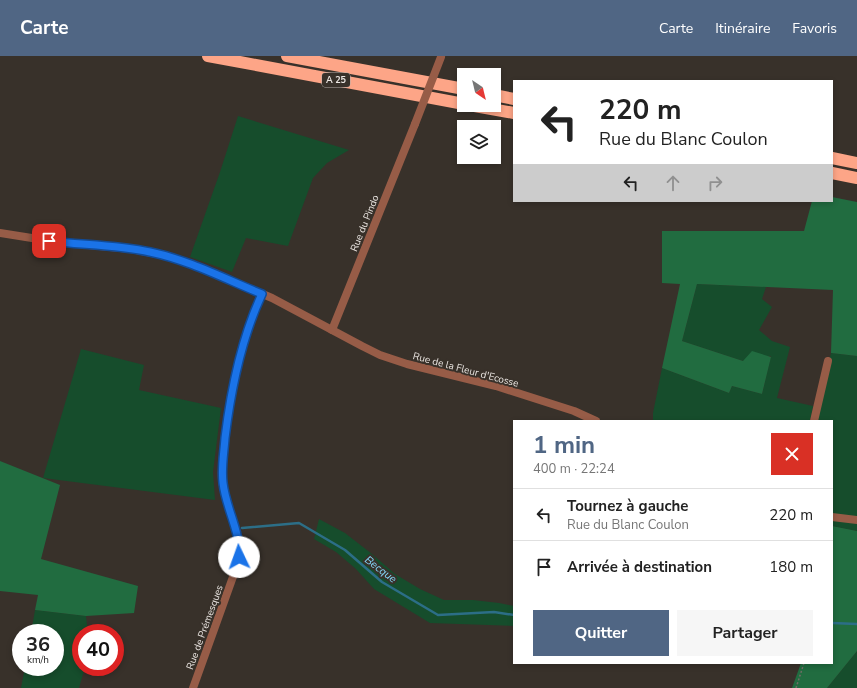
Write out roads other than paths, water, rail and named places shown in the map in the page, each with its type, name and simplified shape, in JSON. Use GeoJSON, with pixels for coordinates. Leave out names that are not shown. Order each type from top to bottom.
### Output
{"type":"FeatureCollection","features":[{"type":"Feature","properties":{"kind":"highway","name":"A 25"},"geometry":{"type":"LineString","coordinates":[[208,56],[457,103]]}},
{"type":"Feature","properties":{"kind":"highway","name":"A 25"},"geometry":{"type":"LineString","coordinates":[[287,56],[457,88]]}},
{"type":"Feature","properties":{"kind":"highway"},"geometry":{"type":"LineString","coordinates":[[501,96],[513,99]]}},
{"type":"Feature","properties":{"kind":"highway"},"geometry":{"type":"LineString","coordinates":[[501,111],[513,113]]}},
{"type":"Feature","properties":{"kind":"highway"},"geometry":{"type":"LineString","coordinates":[[833,158],[857,163]]}},
{"type":"Feature","properties":{"kind":"highway"},"geometry":{"type":"LineString","coordinates":[[833,173],[857,178]]}},
{"type":"Feature","properties":{"kind":"street","name":"Rue du Pindo"},"geometry":{"type":"LineString","coordinates":[[332,330],[442,57]]}},
{"type":"Feature","properties":{"kind":"street","name":"Rue de la Fleur d'Ecosse"},"geometry":{"type":"LineString","coordinates":[[0,233],[49,241],[110,246],[150,252],[201,268],[272,298],[372,352],[389,359],[491,385],[574,411],[594,420]]}},
{"type":"Feature","properties":{"kind":"street","name":"Rue de Prémesques"},"geometry":{"type":"LineString","coordinates":[[193,688],[239,557],[238,538],[224,492],[222,463],[228,412],[235,375],[254,311],[262,294]]}},
{"type":"Feature","properties":{"kind":"street"},"geometry":{"type":"LineString","coordinates":[[814,420],[828,361]]}},
{"type":"Feature","properties":{"kind":"street"},"geometry":{"type":"LineString","coordinates":[[833,517],[857,520]]}},
{"type":"Feature","properties":{"kind":"waterway","name":"Becque"},"geometry":{"type":"LineString","coordinates":[[242,528],[299,523],[345,550],[382,582],[438,615],[494,612],[513,615]]}},
{"type":"Feature","properties":{"kind":"waterway","name":"Becque"},"geometry":{"type":"LineString","coordinates":[[833,623],[857,624]]}}]}
